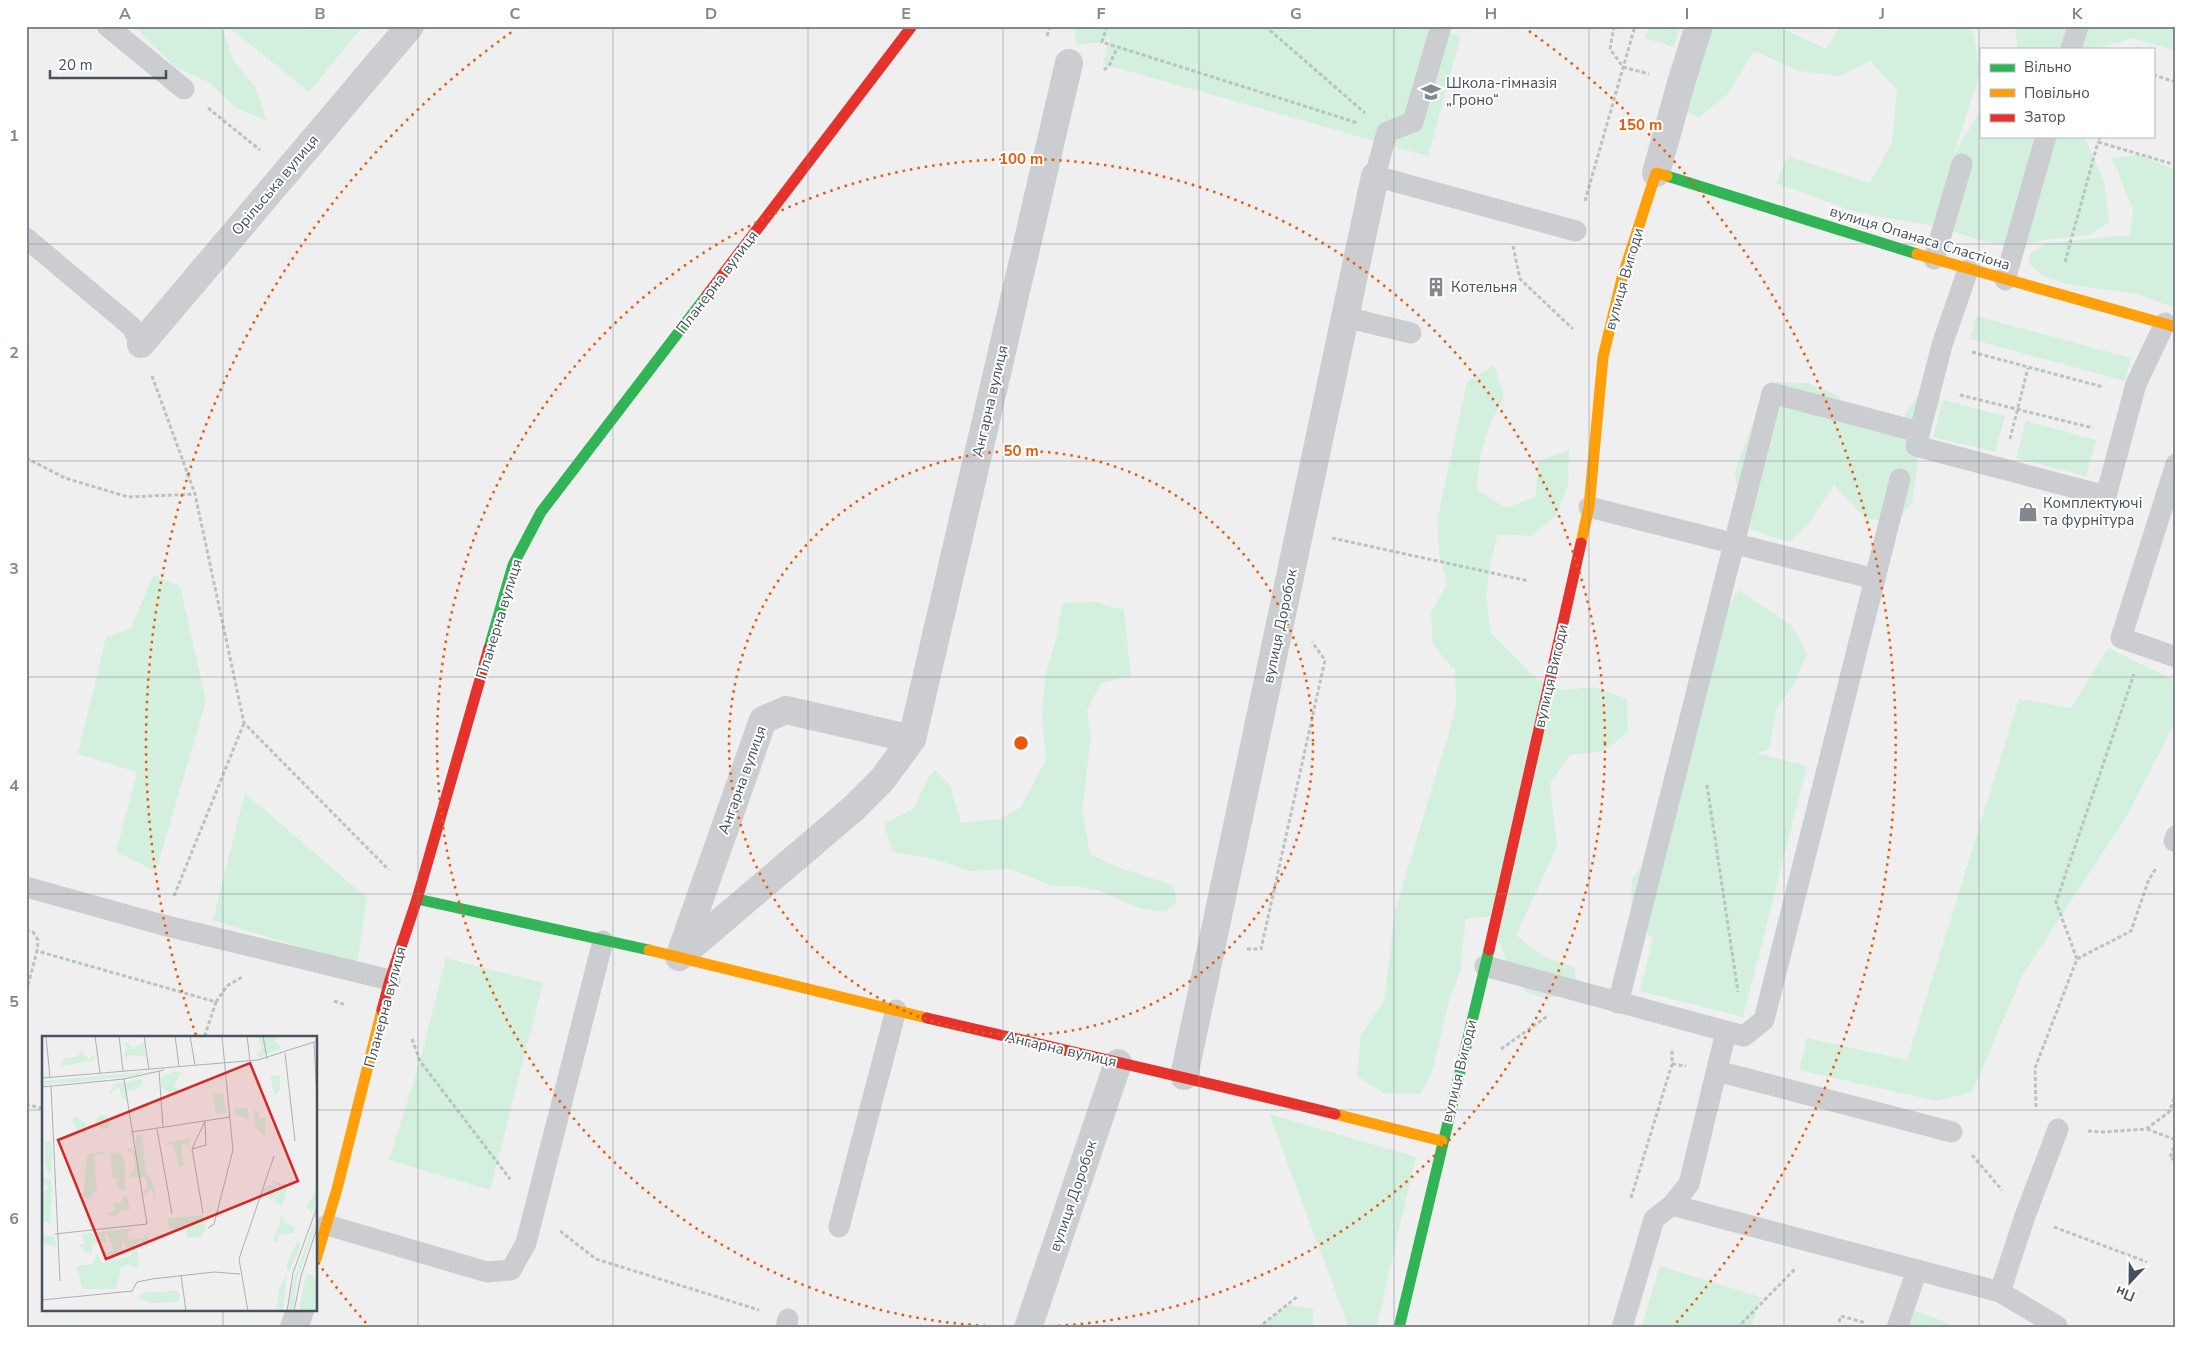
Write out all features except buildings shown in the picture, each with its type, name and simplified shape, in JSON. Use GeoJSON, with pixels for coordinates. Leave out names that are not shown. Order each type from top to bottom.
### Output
{"type":"FeatureCollection","features":[{"type":"Feature","properties":{"kind":"street","name":"Орільська вулиця"},"geometry":{"type":"LineString","coordinates":[[141,344],[410,26]]}},
{"type":"Feature","properties":{"kind":"street","name":"Планерна вулиця"},"geometry":{"type":"LineString","coordinates":[[318,1254],[327,1226],[390,980],[417,899],[513,565],[542,512],[912,26]]}},
{"type":"Feature","properties":{"kind":"street","name":"вулиця Вигоди"},"geometry":{"type":"LineString","coordinates":[[1399,1328],[1485,966],[1590,507],[1603,357],[1622,278],[1656,173],[1698,26]]}},
{"type":"Feature","properties":{"kind":"street","name":"Ангарна вулиця"},"geometry":{"type":"LineString","coordinates":[[679,957],[854,808],[882,780],[912,739],[1069,62]]}},
{"type":"Feature","properties":{"kind":"street","name":"вулиця Опанаса Сластіона"},"geometry":{"type":"LineString","coordinates":[[1656,173],[1968,270],[2170,325]]}},
{"type":"Feature","properties":{"kind":"street","name":"вулиця Доробок"},"geometry":{"type":"LineString","coordinates":[[1184,1076],[1375,176]]}},
{"type":"Feature","properties":{"kind":"street","name":"Ангарна вулиця"},"geometry":{"type":"LineString","coordinates":[[679,957],[763,720],[786,710],[912,739]]}},
{"type":"Feature","properties":{"kind":"street","name":"Ангарна вулиця"},"geometry":{"type":"LineString","coordinates":[[417,899],[679,957],[1118,1063],[1184,1076],[1442,1141]]}},
{"type":"Feature","properties":{"kind":"street","name":"вулиця Доробок"},"geometry":{"type":"LineString","coordinates":[[1028,1328],[1118,1063]]}},
{"type":"Feature","properties":{"kind":"street"},"geometry":{"type":"LineString","coordinates":[[294,1328],[299,1312]]}},
{"type":"Feature","properties":{"kind":"lane"},"geometry":{"type":"LineString","coordinates":[[107,26],[184,90]]}},
{"type":"Feature","properties":{"kind":"lane"},"geometry":{"type":"LineString","coordinates":[[1440,26],[1413,122],[1387,132],[1375,176],[1576,231]]}},
{"type":"Feature","properties":{"kind":"lane"},"geometry":{"type":"LineString","coordinates":[[2071,48],[2078,26]]}},
{"type":"Feature","properties":{"kind":"lane"},"geometry":{"type":"LineString","coordinates":[[2004,280],[2045,138]]}},
{"type":"Feature","properties":{"kind":"lane"},"geometry":{"type":"LineString","coordinates":[[1934,259],[1962,164]]}},
{"type":"Feature","properties":{"kind":"lane"},"geometry":{"type":"LineString","coordinates":[[26,238],[132,327],[141,344]]}},
{"type":"Feature","properties":{"kind":"lane"},"geometry":{"type":"LineString","coordinates":[[1968,270],[1942,345],[1916,446],[2106,496],[2136,384],[2170,325]]}},
{"type":"Feature","properties":{"kind":"lane"},"geometry":{"type":"LineString","coordinates":[[1346,317],[1411,333]]}},
{"type":"Feature","properties":{"kind":"lane"},"geometry":{"type":"LineString","coordinates":[[1618,1003],[1772,394],[1919,432]]}},
{"type":"Feature","properties":{"kind":"lane"},"geometry":{"type":"LineString","coordinates":[[2176,464],[2120,638],[2176,657]]}},
{"type":"Feature","properties":{"kind":"lane"},"geometry":{"type":"LineString","coordinates":[[1622,1328],[1654,1219],[1672,1205],[1689,1184],[1717,1071],[1735,1034],[1764,1020],[1900,479]]}},
{"type":"Feature","properties":{"kind":"lane"},"geometry":{"type":"LineString","coordinates":[[1590,507],[1875,579]]}},
{"type":"Feature","properties":{"kind":"lane"},"geometry":{"type":"LineString","coordinates":[[26,887],[163,925],[390,980]]}},
{"type":"Feature","properties":{"kind":"lane"},"geometry":{"type":"LineString","coordinates":[[327,1226],[487,1272],[511,1270],[526,1243],[603,941]]}},
{"type":"Feature","properties":{"kind":"lane"},"geometry":{"type":"LineString","coordinates":[[1485,966],[1735,1034]]}},
{"type":"Feature","properties":{"kind":"lane"},"geometry":{"type":"LineString","coordinates":[[839,1227],[896,1010]]}},
{"type":"Feature","properties":{"kind":"lane"},"geometry":{"type":"LineString","coordinates":[[1717,1071],[1952,1132]]}},
{"type":"Feature","properties":{"kind":"lane"},"geometry":{"type":"LineString","coordinates":[[2000,1292],[2025,1216],[2058,1129]]}},
{"type":"Feature","properties":{"kind":"lane"},"geometry":{"type":"LineString","coordinates":[[1672,1205],[2000,1292],[2058,1327]]}},
{"type":"Feature","properties":{"kind":"lane"},"geometry":{"type":"LineString","coordinates":[[1897,1328],[1917,1270]]}},
{"type":"Feature","properties":{"kind":"path"},"geometry":{"type":"LineString","coordinates":[[1107,26],[1102,42],[1117,48],[1387,132]]}},
{"type":"Feature","properties":{"kind":"path"},"geometry":{"type":"LineString","coordinates":[[1265,26],[1387,132]]}},
{"type":"Feature","properties":{"kind":"path"},"geometry":{"type":"LineString","coordinates":[[1614,26],[1610,49],[1623,67],[1681,83]]}},
{"type":"Feature","properties":{"kind":"path"},"geometry":{"type":"LineString","coordinates":[[1576,231],[1635,26]]}},
{"type":"Feature","properties":{"kind":"path"},"geometry":{"type":"LineString","coordinates":[[1109,66],[1117,48]]}},
{"type":"Feature","properties":{"kind":"path"},"geometry":{"type":"LineString","coordinates":[[2154,75],[2176,82]]}},
{"type":"Feature","properties":{"kind":"path"},"geometry":{"type":"LineString","coordinates":[[184,90],[262,152]]}},
{"type":"Feature","properties":{"kind":"path"},"geometry":{"type":"LineString","coordinates":[[2055,293],[2063,271],[2099,138]]}},
{"type":"Feature","properties":{"kind":"path"},"geometry":{"type":"LineString","coordinates":[[2098,142],[2176,165]]}},
{"type":"Feature","properties":{"kind":"path"},"geometry":{"type":"LineString","coordinates":[[1513,243],[1520,279],[1603,357]]}},
{"type":"Feature","properties":{"kind":"path"},"geometry":{"type":"LineString","coordinates":[[141,344],[195,494],[244,723],[417,899]]}},
{"type":"Feature","properties":{"kind":"path"},"geometry":{"type":"LineString","coordinates":[[1942,345],[2133,395]]}},
{"type":"Feature","properties":{"kind":"path"},"geometry":{"type":"LineString","coordinates":[[2002,468],[2028,368]]}},
{"type":"Feature","properties":{"kind":"path"},"geometry":{"type":"LineString","coordinates":[[1931,387],[2122,436]]}},
{"type":"Feature","properties":{"kind":"path"},"geometry":{"type":"LineString","coordinates":[[26,458],[65,478],[128,497],[195,494]]}},
{"type":"Feature","properties":{"kind":"path"},"geometry":{"type":"LineString","coordinates":[[1332,547],[1333,529]]}},
{"type":"Feature","properties":{"kind":"path"},"geometry":{"type":"LineString","coordinates":[[1300,530],[1530,581]]}},
{"type":"Feature","properties":{"kind":"path"},"geometry":{"type":"LineString","coordinates":[[1243,950],[1261,949],[1325,660],[1309,638]]}},
{"type":"Feature","properties":{"kind":"path"},"geometry":{"type":"LineString","coordinates":[[2144,646],[2056,902],[2077,959],[2035,1068],[2036,1110],[2058,1129],[2103,1132],[2146,1129],[2176,1141],[2170,1158],[2176,1160]]}},
{"type":"Feature","properties":{"kind":"path"},"geometry":{"type":"LineString","coordinates":[[163,925],[244,723]]}},
{"type":"Feature","properties":{"kind":"path"},"geometry":{"type":"LineString","coordinates":[[1706,779],[1735,1034]]}},
{"type":"Feature","properties":{"kind":"path"},"geometry":{"type":"LineString","coordinates":[[2077,959],[2131,931],[2149,879],[2175,838]]}},
{"type":"Feature","properties":{"kind":"path"},"geometry":{"type":"LineString","coordinates":[[26,930],[32,932],[38,940],[28,985]]}},
{"type":"Feature","properties":{"kind":"path"},"geometry":{"type":"LineString","coordinates":[[37,951],[216,1002]]}},
{"type":"Feature","properties":{"kind":"path"},"geometry":{"type":"LineString","coordinates":[[205,1036],[216,1002],[227,986],[245,975]]}},
{"type":"Feature","properties":{"kind":"path"},"geometry":{"type":"LineString","coordinates":[[328,999],[346,1005]]}},
{"type":"Feature","properties":{"kind":"path"},"geometry":{"type":"LineString","coordinates":[[1498,1051],[1553,1012]]}},
{"type":"Feature","properties":{"kind":"path"},"geometry":{"type":"LineString","coordinates":[[1629,1203],[1672,1064],[1672,1047]]}},
{"type":"Feature","properties":{"kind":"path"},"geometry":{"type":"LineString","coordinates":[[2146,1129],[2169,1112],[2176,1094]]}},
{"type":"Feature","properties":{"kind":"path"},"geometry":{"type":"LineString","coordinates":[[26,1104],[42,1108]]}},
{"type":"Feature","properties":{"kind":"path"},"geometry":{"type":"LineString","coordinates":[[1952,1132],[2025,1216],[2147,1262]]}},
{"type":"Feature","properties":{"kind":"path"},"geometry":{"type":"LineString","coordinates":[[1737,1328],[1820,1244]]}},
{"type":"Feature","properties":{"kind":"path"},"geometry":{"type":"LineString","coordinates":[[1258,1328],[1298,1296]]}},
{"type":"Feature","properties":{"kind":"path"},"geometry":{"type":"LineString","coordinates":[[1839,1322],[1841,1316],[1848,1318]]}},
{"type":"Feature","properties":{"kind":"path"},"geometry":{"type":"LineString","coordinates":[[26,1326],[30,1328]]}},
{"type":"Feature","properties":{"kind":"green space"},"geometry":{"type":"Polygon","coordinates":[[[134,26],[222,26],[233,60],[256,88],[267,121],[236,108],[210,83],[175,67],[134,26]]]}},
{"type":"Feature","properties":{"kind":"green space"},"geometry":{"type":"Polygon","coordinates":[[[233,26],[363,26],[309,92],[231,29],[233,26]]]}},
{"type":"Feature","properties":{"kind":"green space"},"geometry":{"type":"Polygon","coordinates":[[[1075,26],[1428,26],[1461,36],[1428,156],[1103,64],[1111,35],[1102,42],[1076,45],[1075,26]]]}},
{"type":"Feature","properties":{"kind":"green space"},"geometry":{"type":"Polygon","coordinates":[[[1649,26],[1680,26],[1674,47],[1645,38],[1649,26]]]}},
{"type":"Feature","properties":{"kind":"green space"},"geometry":{"type":"Polygon","coordinates":[[[1697,26],[1777,26],[1826,49],[1841,26],[1969,26],[1974,37],[1980,73],[1953,156],[1980,112],[1980,138],[2085,138],[2104,182],[2109,222],[2089,235],[2044,240],[2015,247],[1983,241],[1936,226],[1880,217],[1847,209],[1776,183],[1788,156],[1870,183],[1892,142],[1897,90],[1870,61],[1840,76],[1799,71],[1754,51],[1728,94],[1699,117],[1687,112],[1691,47],[1697,26]]]}},
{"type":"Feature","properties":{"kind":"green space"},"geometry":{"type":"Polygon","coordinates":[[[2015,26],[2176,26],[2176,51],[2133,38],[2098,48],[2018,48],[2015,26]]]}},
{"type":"Feature","properties":{"kind":"green space"},"geometry":{"type":"Polygon","coordinates":[[[2139,155],[2176,170],[2176,308],[2132,293],[2061,282],[2047,277],[2036,270],[2028,261],[2031,253],[2045,243],[2130,235],[2133,209],[2112,158],[2139,155]]]}},
{"type":"Feature","properties":{"kind":"green space"},"geometry":{"type":"Polygon","coordinates":[[[1976,316],[2131,358],[2125,381],[1970,339],[1976,316]]]}},
{"type":"Feature","properties":{"kind":"green space"},"geometry":{"type":"Polygon","coordinates":[[[1494,365],[1504,397],[1492,421],[1481,452],[1477,490],[1506,508],[1536,496],[1538,461],[1569,450],[1568,484],[1557,515],[1531,536],[1498,534],[1490,565],[1486,599],[1491,633],[1538,680],[1563,690],[1595,687],[1627,699],[1628,733],[1602,751],[1570,755],[1550,783],[1557,847],[1516,935],[1543,956],[1574,967],[1579,994],[1546,998],[1527,993],[1507,964],[1491,916],[1466,919],[1460,971],[1449,1001],[1431,1075],[1420,1094],[1383,1093],[1357,1076],[1361,1035],[1384,1001],[1395,910],[1456,705],[1455,670],[1433,645],[1431,613],[1447,584],[1439,553],[1437,521],[1467,382],[1494,365]]]}},
{"type":"Feature","properties":{"kind":"green space"},"geometry":{"type":"Polygon","coordinates":[[[1927,380],[1941,400],[1919,452],[1912,503],[1894,523],[1865,518],[1834,485],[1809,523],[1789,542],[1750,529],[1734,474],[1752,425],[1777,382],[1808,383],[1837,395],[1856,422],[1903,418],[1927,380]]]}},
{"type":"Feature","properties":{"kind":"green space"},"geometry":{"type":"Polygon","coordinates":[[[1943,400],[2005,416],[1995,452],[1933,437],[1943,400]]]}},
{"type":"Feature","properties":{"kind":"green space"},"geometry":{"type":"Polygon","coordinates":[[[2026,421],[2096,440],[2086,476],[2016,458],[2026,421]]]}},
{"type":"Feature","properties":{"kind":"green space"},"geometry":{"type":"Polygon","coordinates":[[[153,575],[180,586],[206,701],[156,871],[116,852],[137,772],[78,754],[106,637],[131,628],[153,575]]]}},
{"type":"Feature","properties":{"kind":"green space"},"geometry":{"type":"Polygon","coordinates":[[[1739,590],[1792,626],[1807,654],[1794,684],[1776,709],[1769,749],[1756,753],[1807,766],[1743,1017],[1640,991],[1653,938],[1650,937],[1631,911],[1632,879],[1652,853],[1702,713],[1721,617],[1739,590]]]}},
{"type":"Feature","properties":{"kind":"green space"},"geometry":{"type":"Polygon","coordinates":[[[1095,602],[1124,610],[1131,676],[1101,683],[1087,710],[1091,736],[1082,811],[1090,854],[1117,867],[1173,885],[1177,901],[1165,912],[1139,908],[1098,890],[1074,886],[1052,886],[1011,869],[970,871],[934,859],[893,852],[884,824],[915,808],[925,784],[934,769],[950,785],[961,823],[1000,819],[1021,807],[1046,760],[1042,717],[1045,677],[1057,635],[1062,603],[1095,602]]]}},
{"type":"Feature","properties":{"kind":"green space"},"geometry":{"type":"Polygon","coordinates":[[[2108,648],[2176,681],[2176,719],[2128,814],[2023,974],[1972,1092],[1936,1101],[1799,1070],[1807,1038],[1907,1060],[2019,699],[2071,708],[2108,648]]]}},
{"type":"Feature","properties":{"kind":"green space"},"geometry":{"type":"Polygon","coordinates":[[[245,793],[367,898],[357,965],[213,920],[245,793]]]}},
{"type":"Feature","properties":{"kind":"green space"},"geometry":{"type":"Polygon","coordinates":[[[446,958],[543,983],[490,1190],[389,1160],[420,1061],[446,958]]]}},
{"type":"Feature","properties":{"kind":"green space"},"geometry":{"type":"Polygon","coordinates":[[[1269,1114],[1416,1157],[1376,1328],[1349,1328],[1269,1114]]]}},
{"type":"Feature","properties":{"kind":"green space"},"geometry":{"type":"Polygon","coordinates":[[[1660,1266],[1761,1297],[1751,1328],[1641,1328],[1660,1266]]]}},
{"type":"Feature","properties":{"kind":"green space"},"geometry":{"type":"Polygon","coordinates":[[[1289,1305],[1313,1309],[1313,1328],[1247,1328],[1265,1323],[1289,1305]]]}},
{"type":"Feature","properties":{"kind":"green space"},"geometry":{"type":"Polygon","coordinates":[[[1905,1308],[1930,1316],[1959,1328],[1902,1328],[1905,1308]]]}},
{"type":"Feature","properties":{"kind":"traffic: fast"},"geometry":{"type":"LineString","coordinates":[[1667,176],[1917,254]]}},
{"type":"Feature","properties":{"kind":"traffic: fast"},"geometry":{"type":"LineString","coordinates":[[489,648],[513,565],[541,512],[707,295]]}},
{"type":"Feature","properties":{"kind":"traffic: fast"},"geometry":{"type":"LineString","coordinates":[[417,899],[649,950]]}},
{"type":"Feature","properties":{"kind":"traffic: fast"},"geometry":{"type":"LineString","coordinates":[[1399,1328],[1489,950]]}},
{"type":"Feature","properties":{"kind":"traffic: slow"},"geometry":{"type":"LineString","coordinates":[[1581,543],[1589,507],[1603,357],[1622,278],[1656,173],[1667,176]]}},
{"type":"Feature","properties":{"kind":"traffic: slow"},"geometry":{"type":"LineString","coordinates":[[1917,254],[2176,327]]}},
{"type":"Feature","properties":{"kind":"traffic: slow"},"geometry":{"type":"LineString","coordinates":[[649,950],[927,1018]]}},
{"type":"Feature","properties":{"kind":"traffic: slow"},"geometry":{"type":"LineString","coordinates":[[318,1252],[337,1189],[382,1010]]}},
{"type":"Feature","properties":{"kind":"traffic: slow"},"geometry":{"type":"LineString","coordinates":[[1335,1114],[1442,1141]]}},
{"type":"Feature","properties":{"kind":"traffic: jam"},"geometry":{"type":"LineString","coordinates":[[707,295],[912,26]]}},
{"type":"Feature","properties":{"kind":"traffic: jam"},"geometry":{"type":"LineString","coordinates":[[1489,950],[1581,543]]}},
{"type":"Feature","properties":{"kind":"traffic: jam"},"geometry":{"type":"LineString","coordinates":[[382,1010],[417,899],[489,648]]}},
{"type":"Feature","properties":{"kind":"traffic: jam"},"geometry":{"type":"LineString","coordinates":[[927,1018],[1335,1114]]}},
{"type":"Feature","properties":{"kind":"place","name":"Школа-гімназія „Гроно“"},"geometry":{"type":"Point","coordinates":[1431,92]}},
{"type":"Feature","properties":{"kind":"place","name":"Котельня"},"geometry":{"type":"Point","coordinates":[1436,287]}},
{"type":"Feature","properties":{"kind":"place","name":"Комплектуючі та фурнітура"},"geometry":{"type":"Point","coordinates":[2028,512]}}]}
